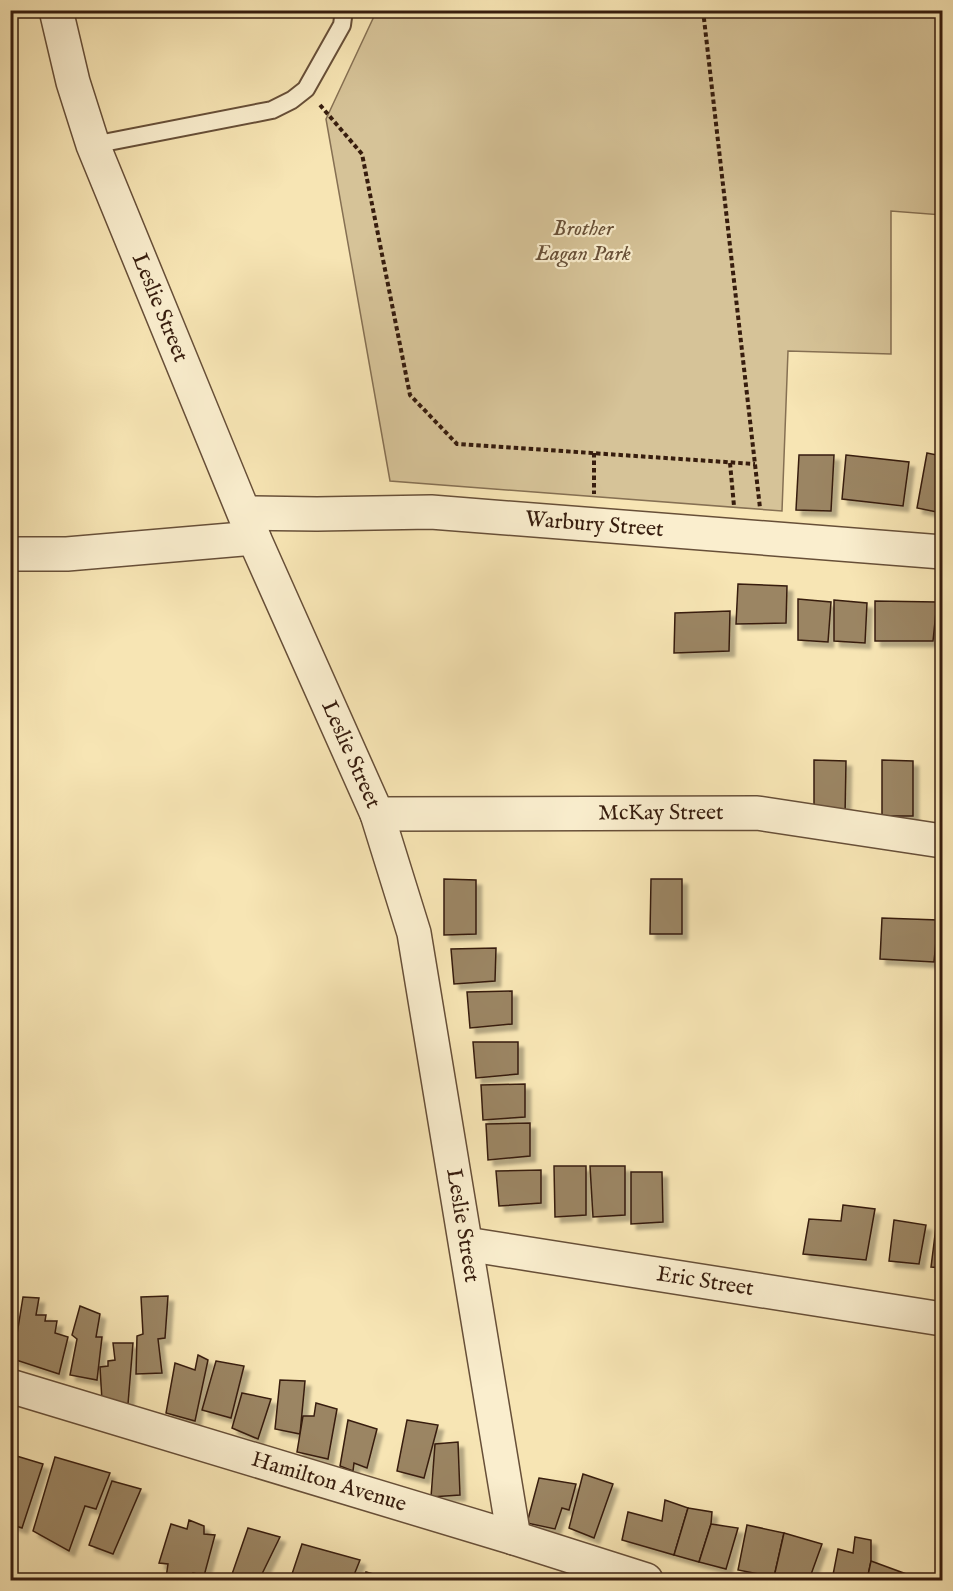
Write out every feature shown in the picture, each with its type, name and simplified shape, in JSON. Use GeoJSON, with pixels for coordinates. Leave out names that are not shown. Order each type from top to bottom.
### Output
{"type":"FeatureCollection","features":[{"type":"Feature","properties":{"kind":"street","name":"Leslie Street"},"geometry":{"type":"LineString","coordinates":[[56,10],[73,82],[93,145],[250,525],[377,814],[414,933],[514,1538]]}},
{"type":"Feature","properties":{"kind":"street","name":"Warbury Street"},"geometry":{"type":"LineString","coordinates":[[10,554],[67,554],[317,514],[431,512],[942,552]]}},
{"type":"Feature","properties":{"kind":"street","name":"McKay Street"},"geometry":{"type":"LineString","coordinates":[[377,814],[757,813],[942,841]]}},
{"type":"Feature","properties":{"kind":"street","name":"Eric Street"},"geometry":{"type":"LineString","coordinates":[[466,1244],[942,1319]]}},
{"type":"Feature","properties":{"kind":"street","name":"Hamilton Avenue"},"geometry":{"type":"LineString","coordinates":[[12,1391],[514,1538],[646,1581]]}},
{"type":"Feature","properties":{"kind":"lane"},"geometry":{"type":"LineString","coordinates":[[93,145],[272,110],[291,100],[306,89],[342,25],[344,10]]}},
{"type":"Feature","properties":{"kind":"path"},"geometry":{"type":"LineString","coordinates":[[703,10],[754,464],[750,537]]}},
{"type":"Feature","properties":{"kind":"path"},"geometry":{"type":"LineString","coordinates":[[306,89],[362,154],[410,395],[457,444],[754,464]]}},
{"type":"Feature","properties":{"kind":"path"},"geometry":{"type":"LineString","coordinates":[[594,453],[595,525]]}},
{"type":"Feature","properties":{"kind":"path"},"geometry":{"type":"LineString","coordinates":[[730,462],[750,537]]}},
{"type":"Feature","properties":{"kind":"green space","name":"Brother Eagan Park"},"geometry":{"type":"Polygon","coordinates":[[[377,10],[942,11],[942,215],[891,211],[891,354],[788,351],[782,511],[390,481],[326,119],[377,10]]]}},
{"type":"Feature","properties":{"kind":"building"},"geometry":{"type":"Polygon","coordinates":[[[927,453],[942,456],[942,513],[917,508],[927,453]]]}},
{"type":"Feature","properties":{"kind":"building"},"geometry":{"type":"Polygon","coordinates":[[[799,455],[834,455],[831,511],[796,510],[799,455]]]}},
{"type":"Feature","properties":{"kind":"building"},"geometry":{"type":"Polygon","coordinates":[[[846,455],[909,462],[903,506],[842,499],[846,455]]]}},
{"type":"Feature","properties":{"kind":"building"},"geometry":{"type":"Polygon","coordinates":[[[738,584],[787,586],[786,623],[736,624],[738,584]]]}},
{"type":"Feature","properties":{"kind":"building"},"geometry":{"type":"Polygon","coordinates":[[[798,599],[831,602],[828,642],[798,640],[798,599]]]}},
{"type":"Feature","properties":{"kind":"building"},"geometry":{"type":"Polygon","coordinates":[[[834,600],[867,603],[865,643],[834,641],[834,600]]]}},
{"type":"Feature","properties":{"kind":"building"},"geometry":{"type":"Polygon","coordinates":[[[875,601],[937,602],[933,641],[875,641],[875,601]]]}},
{"type":"Feature","properties":{"kind":"building"},"geometry":{"type":"Polygon","coordinates":[[[730,611],[729,651],[674,653],[675,613],[730,611]]]}},
{"type":"Feature","properties":{"kind":"building"},"geometry":{"type":"Polygon","coordinates":[[[814,760],[846,761],[845,816],[814,816],[814,760]]]}},
{"type":"Feature","properties":{"kind":"building"},"geometry":{"type":"Polygon","coordinates":[[[882,760],[913,761],[913,816],[882,816],[882,760]]]}},
{"type":"Feature","properties":{"kind":"building"},"geometry":{"type":"Polygon","coordinates":[[[444,879],[476,880],[476,934],[444,935],[444,879]]]}},
{"type":"Feature","properties":{"kind":"building"},"geometry":{"type":"Polygon","coordinates":[[[651,879],[682,879],[682,934],[650,934],[651,879]]]}},
{"type":"Feature","properties":{"kind":"building"},"geometry":{"type":"Polygon","coordinates":[[[882,918],[938,920],[934,962],[880,959],[882,918]]]}},
{"type":"Feature","properties":{"kind":"building"},"geometry":{"type":"Polygon","coordinates":[[[496,948],[495,981],[454,984],[451,949],[496,948]]]}},
{"type":"Feature","properties":{"kind":"building"},"geometry":{"type":"Polygon","coordinates":[[[512,991],[512,1024],[470,1028],[467,992],[512,991]]]}},
{"type":"Feature","properties":{"kind":"building"},"geometry":{"type":"Polygon","coordinates":[[[473,1042],[518,1042],[518,1074],[476,1078],[473,1042]]]}},
{"type":"Feature","properties":{"kind":"building"},"geometry":{"type":"Polygon","coordinates":[[[525,1084],[525,1117],[483,1120],[481,1085],[525,1084]]]}},
{"type":"Feature","properties":{"kind":"building"},"geometry":{"type":"Polygon","coordinates":[[[530,1123],[530,1156],[488,1160],[486,1124],[530,1123]]]}},
{"type":"Feature","properties":{"kind":"building"},"geometry":{"type":"Polygon","coordinates":[[[554,1166],[586,1166],[586,1215],[555,1217],[554,1166]]]}},
{"type":"Feature","properties":{"kind":"building"},"geometry":{"type":"Polygon","coordinates":[[[590,1166],[625,1166],[625,1215],[593,1217],[590,1166]]]}},
{"type":"Feature","properties":{"kind":"building"},"geometry":{"type":"Polygon","coordinates":[[[541,1170],[541,1203],[499,1206],[496,1171],[541,1170]]]}},
{"type":"Feature","properties":{"kind":"building"},"geometry":{"type":"Polygon","coordinates":[[[631,1172],[662,1172],[663,1222],[631,1224],[631,1172]]]}},
{"type":"Feature","properties":{"kind":"building"},"geometry":{"type":"Polygon","coordinates":[[[843,1205],[875,1209],[866,1260],[803,1254],[809,1219],[841,1221],[843,1205]]]}},
{"type":"Feature","properties":{"kind":"building"},"geometry":{"type":"Polygon","coordinates":[[[937,1219],[942,1220],[942,1268],[931,1267],[937,1219]]]}},
{"type":"Feature","properties":{"kind":"building"},"geometry":{"type":"Polygon","coordinates":[[[894,1220],[926,1225],[919,1264],[889,1261],[894,1220]]]}},
{"type":"Feature","properties":{"kind":"building"},"geometry":{"type":"Polygon","coordinates":[[[168,1296],[165,1338],[158,1339],[162,1373],[136,1374],[137,1336],[143,1334],[141,1297],[168,1296]]]}},
{"type":"Feature","properties":{"kind":"building"},"geometry":{"type":"Polygon","coordinates":[[[23,1297],[39,1298],[36,1315],[46,1315],[45,1321],[57,1321],[55,1333],[68,1337],[59,1374],[13,1359],[23,1297]]]}},
{"type":"Feature","properties":{"kind":"building"},"geometry":{"type":"Polygon","coordinates":[[[80,1306],[100,1314],[96,1337],[102,1337],[97,1380],[70,1375],[77,1339],[72,1335],[80,1306]]]}},
{"type":"Feature","properties":{"kind":"building"},"geometry":{"type":"Polygon","coordinates":[[[113,1343],[133,1343],[128,1404],[102,1401],[100,1367],[108,1366],[108,1361],[115,1360],[113,1343]]]}},
{"type":"Feature","properties":{"kind":"building"},"geometry":{"type":"Polygon","coordinates":[[[198,1355],[208,1360],[195,1421],[166,1413],[175,1363],[195,1370],[198,1355]]]}},
{"type":"Feature","properties":{"kind":"building"},"geometry":{"type":"Polygon","coordinates":[[[216,1361],[244,1366],[231,1418],[202,1410],[216,1361]]]}},
{"type":"Feature","properties":{"kind":"building"},"geometry":{"type":"Polygon","coordinates":[[[280,1380],[305,1381],[300,1434],[275,1429],[280,1380]]]}},
{"type":"Feature","properties":{"kind":"building"},"geometry":{"type":"Polygon","coordinates":[[[242,1393],[271,1399],[258,1439],[232,1428],[242,1393]]]}},
{"type":"Feature","properties":{"kind":"building"},"geometry":{"type":"Polygon","coordinates":[[[316,1403],[337,1409],[328,1459],[297,1452],[303,1416],[314,1416],[316,1403]]]}},
{"type":"Feature","properties":{"kind":"building"},"geometry":{"type":"Polygon","coordinates":[[[348,1420],[377,1429],[367,1468],[354,1463],[353,1471],[340,1466],[348,1420]]]}},
{"type":"Feature","properties":{"kind":"building"},"geometry":{"type":"Polygon","coordinates":[[[407,1420],[438,1425],[424,1478],[397,1471],[407,1420]]]}},
{"type":"Feature","properties":{"kind":"building"},"geometry":{"type":"Polygon","coordinates":[[[458,1442],[460,1495],[431,1497],[435,1444],[458,1442]]]}},
{"type":"Feature","properties":{"kind":"building"},"geometry":{"type":"Polygon","coordinates":[[[10,1454],[43,1464],[22,1528],[10,1524],[10,1454]]]}},
{"type":"Feature","properties":{"kind":"building"},"geometry":{"type":"Polygon","coordinates":[[[55,1457],[110,1473],[96,1509],[85,1506],[69,1551],[33,1531],[55,1457]]]}},
{"type":"Feature","properties":{"kind":"building"},"geometry":{"type":"Polygon","coordinates":[[[583,1474],[613,1484],[594,1538],[569,1528],[583,1474]]]}},
{"type":"Feature","properties":{"kind":"building"},"geometry":{"type":"Polygon","coordinates":[[[539,1478],[576,1484],[569,1510],[562,1508],[555,1529],[527,1523],[539,1478]]]}},
{"type":"Feature","properties":{"kind":"building"},"geometry":{"type":"Polygon","coordinates":[[[112,1481],[141,1489],[113,1554],[89,1545],[112,1481]]]}},
{"type":"Feature","properties":{"kind":"building"},"geometry":{"type":"Polygon","coordinates":[[[665,1500],[688,1508],[674,1555],[622,1540],[628,1512],[662,1521],[665,1500]]]}},
{"type":"Feature","properties":{"kind":"building"},"geometry":{"type":"Polygon","coordinates":[[[688,1508],[712,1512],[711,1524],[699,1562],[674,1555],[688,1508]]]}},
{"type":"Feature","properties":{"kind":"building"},"geometry":{"type":"Polygon","coordinates":[[[189,1520],[204,1526],[204,1534],[215,1535],[204,1576],[193,1573],[190,1580],[166,1578],[168,1564],[159,1563],[171,1524],[187,1529],[189,1520]]]}},
{"type":"Feature","properties":{"kind":"building"},"geometry":{"type":"Polygon","coordinates":[[[711,1524],[738,1528],[726,1569],[699,1562],[711,1524]]]}},
{"type":"Feature","properties":{"kind":"building"},"geometry":{"type":"Polygon","coordinates":[[[747,1525],[784,1533],[774,1577],[738,1570],[747,1525]]]}},
{"type":"Feature","properties":{"kind":"building"},"geometry":{"type":"Polygon","coordinates":[[[248,1528],[280,1537],[259,1580],[230,1580],[248,1528]]]}},
{"type":"Feature","properties":{"kind":"building"},"geometry":{"type":"Polygon","coordinates":[[[784,1533],[822,1544],[809,1580],[774,1577],[784,1533]]]}},
{"type":"Feature","properties":{"kind":"building"},"geometry":{"type":"Polygon","coordinates":[[[855,1537],[871,1540],[871,1561],[867,1580],[832,1580],[838,1549],[853,1553],[855,1537]]]}},
{"type":"Feature","properties":{"kind":"building"},"geometry":{"type":"Polygon","coordinates":[[[302,1544],[360,1560],[352,1580],[290,1580],[302,1544]]]}},
{"type":"Feature","properties":{"kind":"building"},"geometry":{"type":"Polygon","coordinates":[[[871,1561],[909,1575],[906,1580],[867,1580],[871,1561]]]}},
{"type":"Feature","properties":{"kind":"building"},"geometry":{"type":"Polygon","coordinates":[[[366,1572],[395,1580],[363,1580],[366,1572]]]}}]}
